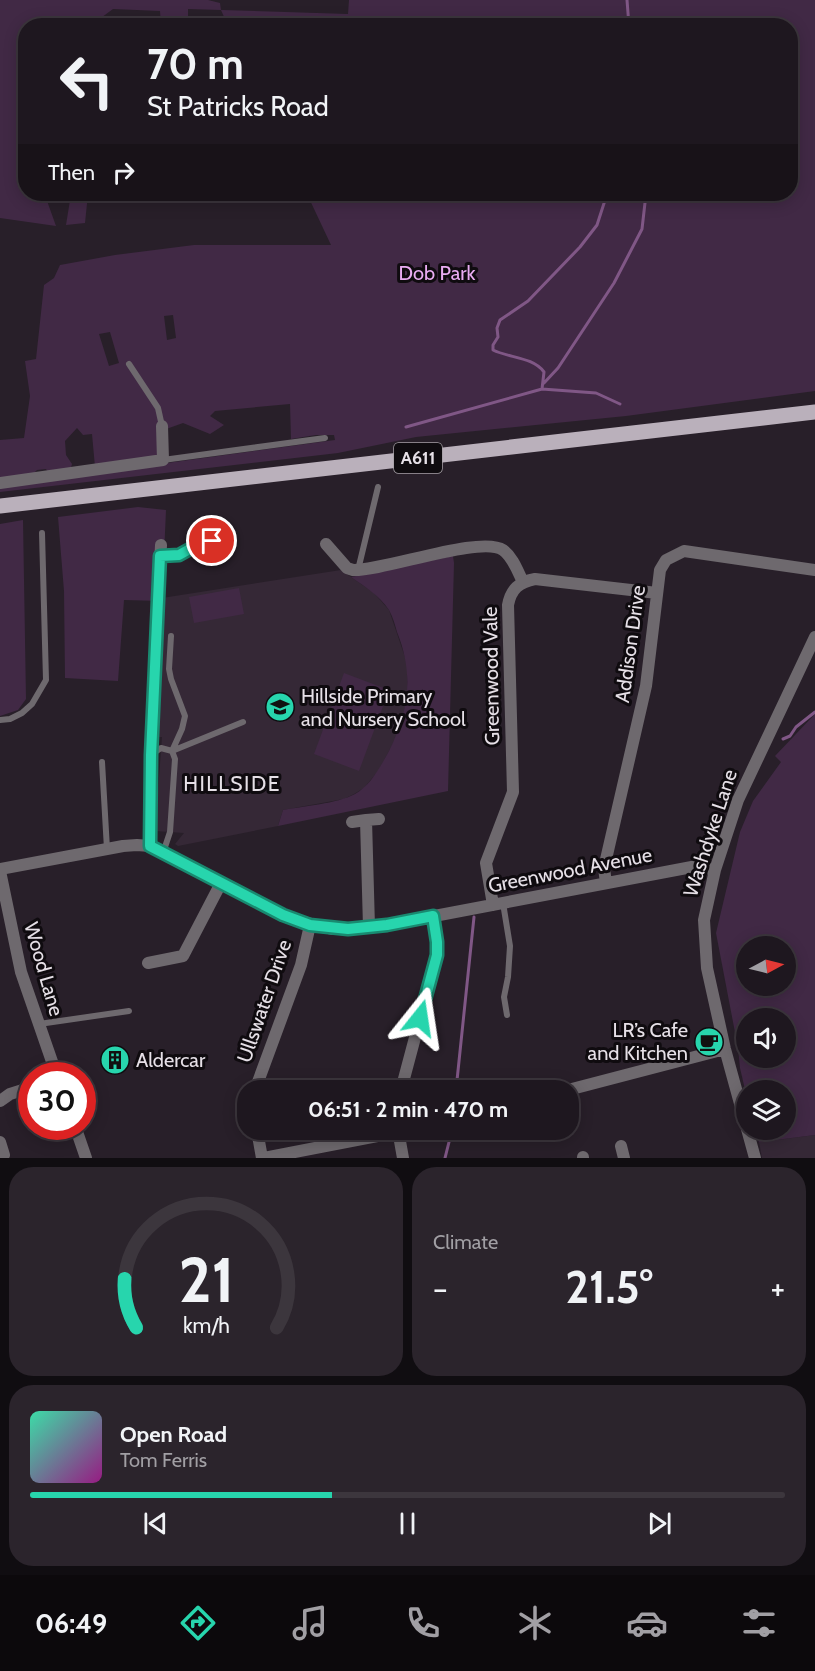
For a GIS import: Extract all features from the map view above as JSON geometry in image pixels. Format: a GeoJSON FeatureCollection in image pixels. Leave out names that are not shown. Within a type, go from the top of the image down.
{"type":"FeatureCollection","features":[{"type":"Feature","properties":{"kind":"main road","name":"A611"},"geometry":{"type":"LineString","coordinates":[[0,505],[815,412]]}},
{"type":"Feature","properties":{"kind":"street"},"geometry":{"type":"LineString","coordinates":[[0,483],[163,460],[162,426]]}},
{"type":"Feature","properties":{"kind":"street"},"geometry":{"type":"LineString","coordinates":[[0,870],[138,844],[150,846],[151,755],[160,550],[179,555],[197,545],[211,541]]}},
{"type":"Feature","properties":{"kind":"street"},"geometry":{"type":"LineString","coordinates":[[326,544],[353,569],[485,546],[495,547],[508,554],[520,576],[657,592]]}},
{"type":"Feature","properties":{"kind":"street","name":"Addison Drive"},"geometry":{"type":"LineString","coordinates":[[606,883],[604,868],[646,686],[660,570],[666,560],[684,551],[815,570]]}},
{"type":"Feature","properties":{"kind":"street","name":"Greenwood Vale"},"geometry":{"type":"LineString","coordinates":[[498,904],[486,863],[513,792],[508,604],[511,592],[520,576]]}},
{"type":"Feature","properties":{"kind":"street","name":"Washdyke Lane"},"geometry":{"type":"LineString","coordinates":[[753,1157],[707,968],[704,920],[715,870],[746,782],[815,637]]}},
{"type":"Feature","properties":{"kind":"street"},"geometry":{"type":"LineString","coordinates":[[352,822],[372,819],[369,927]]}},
{"type":"Feature","properties":{"kind":"street","name":"Greenwood Avenue"},"geometry":{"type":"LineString","coordinates":[[150,846],[283,915],[310,925],[332,929],[369,927],[433,916],[697,866],[715,870]]}},
{"type":"Feature","properties":{"kind":"street","name":"Wood Lane"},"geometry":{"type":"LineString","coordinates":[[0,870],[21,972],[52,1062]]}},
{"type":"Feature","properties":{"kind":"street"},"geometry":{"type":"LineString","coordinates":[[148,963],[183,956],[221,883]]}},
{"type":"Feature","properties":{"kind":"street"},"geometry":{"type":"LineString","coordinates":[[404,1080],[437,955],[433,916]]}},
{"type":"Feature","properties":{"kind":"street","name":"Ullswater Drive"},"geometry":{"type":"LineString","coordinates":[[259,1080],[301,965],[310,925]]}},
{"type":"Feature","properties":{"kind":"street"},"geometry":{"type":"LineString","coordinates":[[579,1087],[725,1049]]}},
{"type":"Feature","properties":{"kind":"street"},"geometry":{"type":"LineString","coordinates":[[0,1100],[18,1091]]}},
{"type":"Feature","properties":{"kind":"street"},"geometry":{"type":"LineString","coordinates":[[80,1140],[86,1158]]}},
{"type":"Feature","properties":{"kind":"street"},"geometry":{"type":"LineString","coordinates":[[259,1140],[263,1158],[353,1140]]}},
{"type":"Feature","properties":{"kind":"street"},"geometry":{"type":"LineString","coordinates":[[400,1140],[404,1158]]}},
{"type":"Feature","properties":{"kind":"street"},"geometry":{"type":"LineString","coordinates":[[0,1142],[4,1155]]}},
{"type":"Feature","properties":{"kind":"lane"},"geometry":{"type":"LineString","coordinates":[[129,364],[158,408],[162,426]]}},
{"type":"Feature","properties":{"kind":"lane"},"geometry":{"type":"LineString","coordinates":[[163,460],[325,438]]}},
{"type":"Feature","properties":{"kind":"lane"},"geometry":{"type":"LineString","coordinates":[[353,569],[378,487]]}},
{"type":"Feature","properties":{"kind":"lane"},"geometry":{"type":"LineString","coordinates":[[0,720],[10,719],[22,713],[32,704],[46,680],[42,533]]}},
{"type":"Feature","properties":{"kind":"lane"},"geometry":{"type":"LineString","coordinates":[[163,853],[170,832],[175,759],[172,751],[185,716],[169,669],[171,636]]}},
{"type":"Feature","properties":{"kind":"lane"},"geometry":{"type":"LineString","coordinates":[[151,755],[161,748],[172,751],[243,722]]}},
{"type":"Feature","properties":{"kind":"lane"},"geometry":{"type":"LineString","coordinates":[[102,762],[107,849]]}},
{"type":"Feature","properties":{"kind":"lane"},"geometry":{"type":"LineString","coordinates":[[498,904],[510,946],[504,997],[507,1016]]}},
{"type":"Feature","properties":{"kind":"lane"},"geometry":{"type":"LineString","coordinates":[[39,1024],[129,1011]]}},
{"type":"Feature","properties":{"kind":"shaded area","name":"Hillside Primary and Nursery School"},"geometry":{"type":"Polygon","coordinates":[[[341,570],[374,593],[389,610],[407,663],[407,695],[403,719],[397,736],[379,770],[364,788],[344,799],[283,810],[278,826],[178,846],[175,844],[184,833],[155,831],[162,737],[154,737],[162,598],[341,570]]]}},
{"type":"Feature","properties":{"kind":"shaded area"},"geometry":{"type":"Polygon","coordinates":[[[815,1135],[815,1158],[762,1158],[759,1142],[796,1140],[796,1137],[815,1135]]]}},
{"type":"Feature","properties":{"kind":"green space"},"geometry":{"type":"Polygon","coordinates":[[[0,0],[208,0],[220,3],[221,10],[188,9],[188,18],[160,18],[160,11],[113,9],[101,18],[18,18],[18,201],[47,201],[56,226],[0,218],[0,0]]]}},
{"type":"Feature","properties":{"kind":"green space","name":"Dob Park"},"geometry":{"type":"Polygon","coordinates":[[[349,0],[815,0],[815,391],[626,416],[416,437],[338,453],[0,492],[0,486],[335,440],[334,435],[291,439],[290,404],[215,411],[210,416],[224,425],[210,434],[183,423],[158,432],[158,456],[95,467],[92,434],[83,435],[77,428],[65,441],[66,455],[72,464],[70,471],[49,474],[46,469],[37,470],[33,474],[0,479],[0,440],[24,438],[30,396],[25,361],[36,359],[44,285],[54,278],[60,265],[194,245],[331,245],[310,201],[798,201],[798,18],[224,18],[221,10],[348,14],[349,0]],[[173,315],[164,316],[167,340],[176,338],[173,315]],[[110,332],[99,334],[109,366],[119,363],[110,332]]]}},
{"type":"Feature","properties":{"kind":"green space"},"geometry":{"type":"Polygon","coordinates":[[[70,201],[87,201],[85,223],[66,225],[70,201]]]}},
{"type":"Feature","properties":{"kind":"green space"},"geometry":{"type":"Polygon","coordinates":[[[138,507],[166,510],[162,601],[124,600],[118,681],[65,678],[64,591],[58,517],[138,507]]]}},
{"type":"Feature","properties":{"kind":"green space"},"geometry":{"type":"Polygon","coordinates":[[[23,520],[26,699],[18,710],[0,716],[0,524],[23,520]]]}},
{"type":"Feature","properties":{"kind":"green space"},"geometry":{"type":"Polygon","coordinates":[[[453,556],[448,791],[278,826],[283,810],[339,800],[361,790],[370,781],[389,751],[401,721],[407,692],[406,663],[394,621],[381,600],[351,577],[453,556]]]}},
{"type":"Feature","properties":{"kind":"green space"},"geometry":{"type":"Polygon","coordinates":[[[239,588],[244,614],[194,623],[189,597],[239,588]]]}},
{"type":"Feature","properties":{"kind":"green space"},"geometry":{"type":"Polygon","coordinates":[[[344,673],[389,690],[359,771],[314,754],[344,673]]]}},
{"type":"Feature","properties":{"kind":"green space"},"geometry":{"type":"Polygon","coordinates":[[[815,714],[815,1135],[796,1137],[796,1080],[743,1080],[740,1068],[796,1068],[796,1008],[736,1008],[736,1038],[716,933],[740,832],[753,801],[781,762],[775,756],[815,714]]]}},
{"type":"Feature","properties":{"kind":"waterway"},"geometry":{"type":"LineString","coordinates":[[627,0],[628,18]]}},
{"type":"Feature","properties":{"kind":"waterway"},"geometry":{"type":"LineString","coordinates":[[605,201],[597,225],[580,247],[528,301],[500,320],[497,328],[498,337],[493,350],[534,363],[544,372],[542,389],[596,393],[620,404]]}},
{"type":"Feature","properties":{"kind":"waterway"},"geometry":{"type":"LineString","coordinates":[[544,383],[558,368],[614,283],[642,229],[645,201]]}},
{"type":"Feature","properties":{"kind":"waterway"},"geometry":{"type":"LineString","coordinates":[[406,427],[542,389]]}},
{"type":"Feature","properties":{"kind":"waterway"},"geometry":{"type":"LineString","coordinates":[[783,739],[790,736],[796,727],[815,712]]}},
{"type":"Feature","properties":{"kind":"waterway"},"geometry":{"type":"LineString","coordinates":[[457,1080],[474,917]]}},
{"type":"Feature","properties":{"kind":"waterway"},"geometry":{"type":"LineString","coordinates":[[445,1158],[450,1140]]}},
{"type":"Feature","properties":{"kind":"place","name":"Hillside Primary and Nursery School"},"geometry":{"type":"Point","coordinates":[280,707]}},
{"type":"Feature","properties":{"kind":"place","name":"LR’s Cafe and Kitchen"},"geometry":{"type":"Point","coordinates":[709,1042]}},
{"type":"Feature","properties":{"kind":"place","name":"Aldercar"},"geometry":{"type":"Point","coordinates":[115,1060]}},
{"type":"Feature","properties":{"kind":"district","name":"HILLSIDE"},"geometry":{"type":"Point","coordinates":[232,784]}},
{"type":"Feature","properties":{"kind":"route"},"geometry":{"type":"LineString","coordinates":[[212,541],[197,545],[179,555],[160,556],[151,755],[150,846],[283,915],[310,925],[348,929],[387,925],[433,916],[437,955],[420,1018]]}}]}
